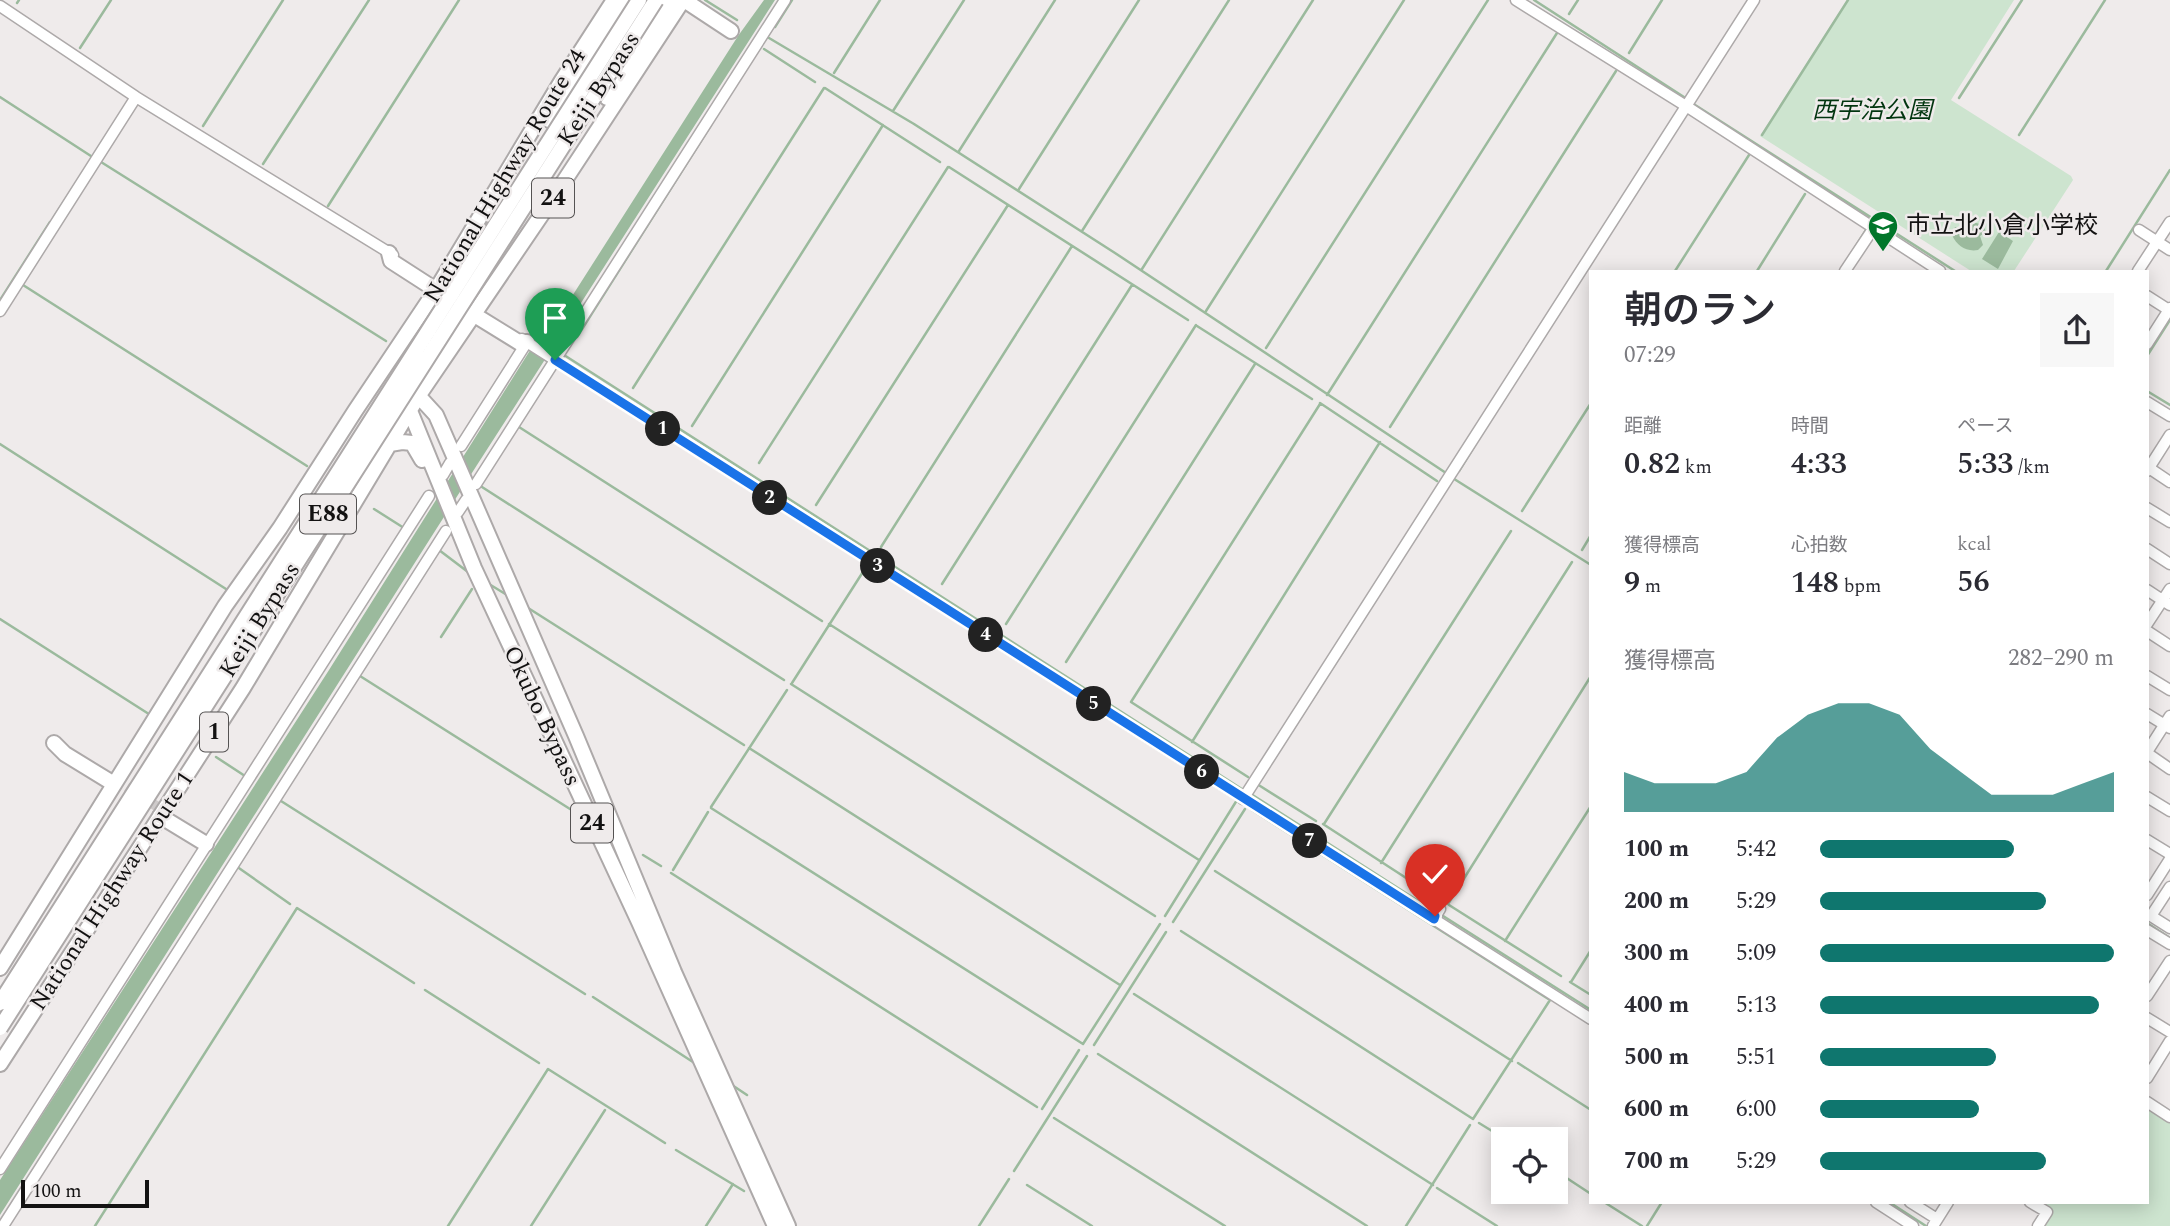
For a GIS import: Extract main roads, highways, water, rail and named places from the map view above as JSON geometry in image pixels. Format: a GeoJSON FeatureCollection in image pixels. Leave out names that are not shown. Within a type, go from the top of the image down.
{"type":"FeatureCollection","features":[{"type":"Feature","properties":{"kind":"highway","name":"National Highway Route 24"},"geometry":{"type":"LineString","coordinates":[[394,352],[433,284],[453,263],[561,82],[614,0]]}},
{"type":"Feature","properties":{"kind":"highway"},"geometry":{"type":"LineString","coordinates":[[453,263],[518,170],[625,0]]}},
{"type":"Feature","properties":{"kind":"highway","name":"Keiji Bypass"},"geometry":{"type":"LineString","coordinates":[[0,1003],[639,0]]}},
{"type":"Feature","properties":{"kind":"highway","name":"Keiji Bypass"},"geometry":{"type":"LineString","coordinates":[[0,1028],[656,0]]}},
{"type":"Feature","properties":{"kind":"highway"},"geometry":{"type":"LineString","coordinates":[[499,276],[548,188],[671,0]]}},
{"type":"Feature","properties":{"kind":"highway","name":"National Highway Route 24"},"geometry":{"type":"LineString","coordinates":[[419,395],[479,315],[499,276],[683,0]]}},
{"type":"Feature","properties":{"kind":"highway"},"geometry":{"type":"LineString","coordinates":[[683,0],[733,29]]}},
{"type":"Feature","properties":{"kind":"highway"},"geometry":{"type":"LineString","coordinates":[[436,415],[433,401],[438,378],[519,254],[532,229]]}},
{"type":"Feature","properties":{"kind":"highway"},"geometry":{"type":"LineString","coordinates":[[389,253],[391,261],[433,284]]}},
{"type":"Feature","properties":{"kind":"highway"},"geometry":{"type":"LineString","coordinates":[[479,315],[520,343],[529,343]]}},
{"type":"Feature","properties":{"kind":"highway","name":"Okubo Bypass"},"geometry":{"type":"LineString","coordinates":[[394,352],[400,382],[437,487],[704,1068],[769,1199],[788,1226]]}},
{"type":"Feature","properties":{"kind":"highway","name":"1"},"geometry":{"type":"LineString","coordinates":[[0,968],[111,779],[156,719],[225,606],[280,528],[394,352]]}},
{"type":"Feature","properties":{"kind":"highway"},"geometry":{"type":"LineString","coordinates":[[280,528],[307,496],[380,383],[389,378],[400,382]]}},
{"type":"Feature","properties":{"kind":"highway","name":"Okubo Bypass"},"geometry":{"type":"LineString","coordinates":[[400,382],[419,395],[436,415],[456,457],[576,736],[641,897],[722,1080],[769,1199],[775,1226]]}},
{"type":"Feature","properties":{"kind":"highway","name":"National Highway Route 1"},"geometry":{"type":"LineString","coordinates":[[0,1064],[167,817],[419,395]]}},
{"type":"Feature","properties":{"kind":"highway"},"geometry":{"type":"LineString","coordinates":[[390,444],[412,443],[437,487]]}},
{"type":"Feature","properties":{"kind":"highway"},"geometry":{"type":"LineString","coordinates":[[54,743],[65,754],[111,779]]}},
{"type":"Feature","properties":{"kind":"highway"},"geometry":{"type":"LineString","coordinates":[[167,817],[207,842]]}},
{"type":"Feature","properties":{"kind":"waterway"},"geometry":{"type":"LineString","coordinates":[[80,48],[111,0]]}},
{"type":"Feature","properties":{"kind":"waterway"},"geometry":{"type":"LineString","coordinates":[[203,126],[283,0]]}},
{"type":"Feature","properties":{"kind":"waterway"},"geometry":{"type":"LineString","coordinates":[[263,164],[369,0]]}},
{"type":"Feature","properties":{"kind":"waterway"},"geometry":{"type":"LineString","coordinates":[[328,206],[459,0]]}},
{"type":"Feature","properties":{"kind":"waterway"},"geometry":{"type":"LineString","coordinates":[[705,0],[737,20]]}},
{"type":"Feature","properties":{"kind":"waterway"},"geometry":{"type":"LineString","coordinates":[[775,27],[792,0]]}},
{"type":"Feature","properties":{"kind":"waterway"},"geometry":{"type":"LineString","coordinates":[[834,73],[880,0]]}},
{"type":"Feature","properties":{"kind":"waterway"},"geometry":{"type":"LineString","coordinates":[[893,111],[964,0]]}},
{"type":"Feature","properties":{"kind":"waterway"},"geometry":{"type":"LineString","coordinates":[[959,151],[1055,0]]}},
{"type":"Feature","properties":{"kind":"waterway"},"geometry":{"type":"LineString","coordinates":[[1019,189],[1139,0]]}},
{"type":"Feature","properties":{"kind":"waterway"},"geometry":{"type":"LineString","coordinates":[[1082,231],[1229,0]]}},
{"type":"Feature","properties":{"kind":"waterway"},"geometry":{"type":"LineString","coordinates":[[1142,269],[1313,0]]}},
{"type":"Feature","properties":{"kind":"waterway"},"geometry":{"type":"LineString","coordinates":[[1206,311],[1404,0]]}},
{"type":"Feature","properties":{"kind":"waterway"},"geometry":{"type":"LineString","coordinates":[[1266,348],[1488,0]]}},
{"type":"Feature","properties":{"kind":"waterway"},"geometry":{"type":"LineString","coordinates":[[1534,0],[1687,99]]}},
{"type":"Feature","properties":{"kind":"waterway"},"geometry":{"type":"LineString","coordinates":[[1569,14],[1578,0]]}},
{"type":"Feature","properties":{"kind":"waterway"},"geometry":{"type":"LineString","coordinates":[[1629,53],[1662,0]]}},
{"type":"Feature","properties":{"kind":"waterway"},"geometry":{"type":"LineString","coordinates":[[1762,135],[1848,0]]}},
{"type":"Feature","properties":{"kind":"waterway"},"geometry":{"type":"LineString","coordinates":[[1959,98],[2022,0]]}},
{"type":"Feature","properties":{"kind":"waterway"},"geometry":{"type":"LineString","coordinates":[[2019,135],[2105,0]]}},
{"type":"Feature","properties":{"kind":"waterway"},"geometry":{"type":"LineString","coordinates":[[1327,395],[1557,33]]}},
{"type":"Feature","properties":{"kind":"waterway"},"geometry":{"type":"LineString","coordinates":[[769,38],[914,124],[1115,253],[1446,473]]}},
{"type":"Feature","properties":{"kind":"waterway"},"geometry":{"type":"LineString","coordinates":[[764,49],[815,82]]}},
{"type":"Feature","properties":{"kind":"waterway"},"geometry":{"type":"LineString","coordinates":[[1390,427],[1616,71]]}},
{"type":"Feature","properties":{"kind":"waterway"},"geometry":{"type":"LineString","coordinates":[[633,388],[824,88]]}},
{"type":"Feature","properties":{"kind":"waterway"},"geometry":{"type":"LineString","coordinates":[[825,88],[940,162]]}},
{"type":"Feature","properties":{"kind":"waterway"},"geometry":{"type":"LineString","coordinates":[[0,97],[94,158]]}},
{"type":"Feature","properties":{"kind":"waterway"},"geometry":{"type":"LineString","coordinates":[[1692,103],[1953,270]]}},
{"type":"Feature","properties":{"kind":"waterway"},"geometry":{"type":"LineString","coordinates":[[577,337],[711,125]]}},
{"type":"Feature","properties":{"kind":"waterway"},"geometry":{"type":"LineString","coordinates":[[692,426],[883,125]]}},
{"type":"Feature","properties":{"kind":"waterway"},"geometry":{"type":"LineString","coordinates":[[1676,270],[1749,155]]}},
{"type":"Feature","properties":{"kind":"waterway"},"geometry":{"type":"LineString","coordinates":[[101,162],[386,341]]}},
{"type":"Feature","properties":{"kind":"waterway"},"geometry":{"type":"LineString","coordinates":[[759,463],[948,167]]}},
{"type":"Feature","properties":{"kind":"waterway"},"geometry":{"type":"LineString","coordinates":[[949,167],[1188,320]]}},
{"type":"Feature","properties":{"kind":"waterway"},"geometry":{"type":"LineString","coordinates":[[2107,270],[2170,170]]}},
{"type":"Feature","properties":{"kind":"waterway"},"geometry":{"type":"LineString","coordinates":[[54,217],[78,180]]}},
{"type":"Feature","properties":{"kind":"waterway"},"geometry":{"type":"LineString","coordinates":[[1758,270],[1805,194]]}},
{"type":"Feature","properties":{"kind":"waterway"},"geometry":{"type":"LineString","coordinates":[[816,505],[1008,205]]}},
{"type":"Feature","properties":{"kind":"waterway"},"geometry":{"type":"LineString","coordinates":[[0,300],[50,222]]}},
{"type":"Feature","properties":{"kind":"waterway"},"geometry":{"type":"LineString","coordinates":[[1847,260],[1866,230]]}},
{"type":"Feature","properties":{"kind":"waterway"},"geometry":{"type":"LineString","coordinates":[[881,547],[1072,246]]}},
{"type":"Feature","properties":{"kind":"waterway"},"geometry":{"type":"LineString","coordinates":[[23,285],[307,466]]}},
{"type":"Feature","properties":{"kind":"waterway"},"geometry":{"type":"LineString","coordinates":[[942,584],[1132,285]]}},
{"type":"Feature","properties":{"kind":"waterway"},"geometry":{"type":"LineString","coordinates":[[2149,353],[2170,320]]}},
{"type":"Feature","properties":{"kind":"waterway"},"geometry":{"type":"LineString","coordinates":[[1006,624],[1196,325]]}},
{"type":"Feature","properties":{"kind":"waterway"},"geometry":{"type":"LineString","coordinates":[[1197,326],[1312,399]]}},
{"type":"Feature","properties":{"kind":"waterway"},"geometry":{"type":"LineString","coordinates":[[564,355],[1245,791]]}},
{"type":"Feature","properties":{"kind":"waterway"},"geometry":{"type":"LineString","coordinates":[[1066,662],[1255,364]]}},
{"type":"Feature","properties":{"kind":"waterway"},"geometry":{"type":"LineString","coordinates":[[2149,392],[2170,405]]}},
{"type":"Feature","properties":{"kind":"waterway"},"geometry":{"type":"LineString","coordinates":[[1320,403],[1437,481]]}},
{"type":"Feature","properties":{"kind":"waterway"},"geometry":{"type":"LineString","coordinates":[[1248,777],[1131,702],[1320,404]]}},
{"type":"Feature","properties":{"kind":"waterway"},"geometry":{"type":"LineString","coordinates":[[1522,511],[1589,406]]}},
{"type":"Feature","properties":{"kind":"waterway"},"geometry":{"type":"LineString","coordinates":[[519,427],[822,621]]}},
{"type":"Feature","properties":{"kind":"waterway"},"geometry":{"type":"LineString","coordinates":[[1192,742],[1380,442]]}},
{"type":"Feature","properties":{"kind":"waterway"},"geometry":{"type":"LineString","coordinates":[[0,444],[226,589]]}},
{"type":"Feature","properties":{"kind":"waterway"},"geometry":{"type":"LineString","coordinates":[[1459,471],[1475,445]]}},
{"type":"Feature","properties":{"kind":"waterway"},"geometry":{"type":"LineString","coordinates":[[1451,477],[1589,564]]}},
{"type":"Feature","properties":{"kind":"waterway"},"geometry":{"type":"LineString","coordinates":[[482,487],[784,680]]}},
{"type":"Feature","properties":{"kind":"waterway"},"geometry":{"type":"LineString","coordinates":[[374,509],[404,528]]}},
{"type":"Feature","properties":{"kind":"waterway"},"geometry":{"type":"LineString","coordinates":[[1324,824],[1511,531]]}},
{"type":"Feature","properties":{"kind":"waterway"},"geometry":{"type":"LineString","coordinates":[[1582,550],[1589,538]]}},
{"type":"Feature","properties":{"kind":"waterway"},"geometry":{"type":"LineString","coordinates":[[439,550],[468,572]]}},
{"type":"Feature","properties":{"kind":"waterway"},"geometry":{"type":"LineString","coordinates":[[1381,863],[1572,562]]}},
{"type":"Feature","properties":{"kind":"waterway"},"geometry":{"type":"LineString","coordinates":[[792,683],[868,564],[870,565]]}},
{"type":"Feature","properties":{"kind":"waterway"},"geometry":{"type":"LineString","coordinates":[[489,584],[507,595]]}},
{"type":"Feature","properties":{"kind":"waterway"},"geometry":{"type":"LineString","coordinates":[[441,637],[472,589]]}},
{"type":"Feature","properties":{"kind":"waterway"},"geometry":{"type":"LineString","coordinates":[[525,606],[744,745]]}},
{"type":"Feature","properties":{"kind":"waterway"},"geometry":{"type":"LineString","coordinates":[[0,619],[152,716]]}},
{"type":"Feature","properties":{"kind":"waterway"},"geometry":{"type":"LineString","coordinates":[[829,624],[1199,860]]}},
{"type":"Feature","properties":{"kind":"waterway"},"geometry":{"type":"LineString","coordinates":[[961,624],[1031,669]]}},
{"type":"Feature","properties":{"kind":"waterway"},"geometry":{"type":"LineString","coordinates":[[1258,784],[1358,628]]}},
{"type":"Feature","properties":{"kind":"waterway"},"geometry":{"type":"LineString","coordinates":[[360,676],[570,809]]}},
{"type":"Feature","properties":{"kind":"waterway"},"geometry":{"type":"LineString","coordinates":[[1448,904],[1589,679]]}},
{"type":"Feature","properties":{"kind":"waterway"},"geometry":{"type":"LineString","coordinates":[[791,684],[1155,916]]}},
{"type":"Feature","properties":{"kind":"waterway"},"geometry":{"type":"LineString","coordinates":[[711,807],[787,690]]}},
{"type":"Feature","properties":{"kind":"waterway"},"geometry":{"type":"LineString","coordinates":[[1083,702],[1237,800],[1165,916]]}},
{"type":"Feature","properties":{"kind":"waterway"},"geometry":{"type":"LineString","coordinates":[[749,748],[1120,985]]}},
{"type":"Feature","properties":{"kind":"waterway"},"geometry":{"type":"LineString","coordinates":[[216,757],[245,776]]}},
{"type":"Feature","properties":{"kind":"waterway"},"geometry":{"type":"LineString","coordinates":[[1257,784],[1316,821]]}},
{"type":"Feature","properties":{"kind":"waterway"},"geometry":{"type":"LineString","coordinates":[[1251,794],[1434,911]]}},
{"type":"Feature","properties":{"kind":"waterway"},"geometry":{"type":"LineString","coordinates":[[281,801],[585,994]]}},
{"type":"Feature","properties":{"kind":"waterway"},"geometry":{"type":"LineString","coordinates":[[711,808],[1083,1044],[1160,924]]}},
{"type":"Feature","properties":{"kind":"waterway"},"geometry":{"type":"LineString","coordinates":[[1173,922],[1245,809]]}},
{"type":"Feature","properties":{"kind":"waterway"},"geometry":{"type":"LineString","coordinates":[[1505,941],[1589,809]]}},
{"type":"Feature","properties":{"kind":"waterway"},"geometry":{"type":"LineString","coordinates":[[1252,810],[1550,1000],[1473,1119]]}},
{"type":"Feature","properties":{"kind":"waterway"},"geometry":{"type":"LineString","coordinates":[[673,870],[708,812]]}},
{"type":"Feature","properties":{"kind":"waterway"},"geometry":{"type":"LineString","coordinates":[[1323,824],[1440,900]]}},
{"type":"Feature","properties":{"kind":"waterway"},"geometry":{"type":"LineString","coordinates":[[643,855],[661,866]]}},
{"type":"Feature","properties":{"kind":"waterway"},"geometry":{"type":"LineString","coordinates":[[236,866],[290,904]]}},
{"type":"Feature","properties":{"kind":"waterway"},"geometry":{"type":"LineString","coordinates":[[1215,871],[1512,1061]]}},
{"type":"Feature","properties":{"kind":"waterway"},"geometry":{"type":"LineString","coordinates":[[671,873],[1037,1107]]}},
{"type":"Feature","properties":{"kind":"waterway"},"geometry":{"type":"LineString","coordinates":[[1449,905],[1561,976]]}},
{"type":"Feature","properties":{"kind":"waterway"},"geometry":{"type":"LineString","coordinates":[[95,1226],[297,908],[414,983]]}},
{"type":"Feature","properties":{"kind":"waterway"},"geometry":{"type":"LineString","coordinates":[[1440,914],[1589,1009]]}},
{"type":"Feature","properties":{"kind":"waterway"},"geometry":{"type":"LineString","coordinates":[[2149,924],[2170,938]]}},
{"type":"Feature","properties":{"kind":"waterway"},"geometry":{"type":"LineString","coordinates":[[1181,931],[1473,1119]]}},
{"type":"Feature","properties":{"kind":"waterway"},"geometry":{"type":"LineString","coordinates":[[1094,1045],[1166,932]]}},
{"type":"Feature","properties":{"kind":"waterway"},"geometry":{"type":"LineString","coordinates":[[1571,982],[1589,953]]}},
{"type":"Feature","properties":{"kind":"waterway"},"geometry":{"type":"LineString","coordinates":[[1570,982],[1589,994]]}},
{"type":"Feature","properties":{"kind":"waterway"},"geometry":{"type":"LineString","coordinates":[[425,990],[539,1063]]}},
{"type":"Feature","properties":{"kind":"waterway"},"geometry":{"type":"LineString","coordinates":[[1134,994],[1433,1185]]}},
{"type":"Feature","properties":{"kind":"waterway"},"geometry":{"type":"LineString","coordinates":[[593,997],[696,1064]]}},
{"type":"Feature","properties":{"kind":"waterway"},"geometry":{"type":"LineString","coordinates":[[1042,1109],[1079,1050]]}},
{"type":"Feature","properties":{"kind":"waterway"},"geometry":{"type":"LineString","coordinates":[[1098,1054],[1367,1226]]}},
{"type":"Feature","properties":{"kind":"waterway"},"geometry":{"type":"LineString","coordinates":[[1014,1171],[1087,1056]]}},
{"type":"Feature","properties":{"kind":"waterway"},"geometry":{"type":"LineString","coordinates":[[1518,1063],[1589,1109]]}},
{"type":"Feature","properties":{"kind":"waterway"},"geometry":{"type":"LineString","coordinates":[[448,1226],[548,1069],[665,1143]]}},
{"type":"Feature","properties":{"kind":"waterway"},"geometry":{"type":"LineString","coordinates":[[732,1085],[747,1095]]}},
{"type":"Feature","properties":{"kind":"waterway"},"geometry":{"type":"LineString","coordinates":[[531,1226],[605,1110]]}},
{"type":"Feature","properties":{"kind":"waterway"},"geometry":{"type":"LineString","coordinates":[[1054,1118],[1225,1226]]}},
{"type":"Feature","properties":{"kind":"waterway"},"geometry":{"type":"LineString","coordinates":[[1479,1123],[1491,1130]]}},
{"type":"Feature","properties":{"kind":"waterway"},"geometry":{"type":"LineString","coordinates":[[1406,1226],[1470,1125]]}},
{"type":"Feature","properties":{"kind":"waterway"},"geometry":{"type":"LineString","coordinates":[[676,1150],[744,1191]]}},
{"type":"Feature","properties":{"kind":"waterway"},"geometry":{"type":"LineString","coordinates":[[979,1226],[1009,1179]]}},
{"type":"Feature","properties":{"kind":"waterway"},"geometry":{"type":"LineString","coordinates":[[1568,1179],[1589,1193]]}},
{"type":"Feature","properties":{"kind":"waterway"},"geometry":{"type":"LineString","coordinates":[[706,1226],[733,1184]]}},
{"type":"Feature","properties":{"kind":"waterway"},"geometry":{"type":"LineString","coordinates":[[1027,1185],[1092,1226]]}},
{"type":"Feature","properties":{"kind":"waterway"},"geometry":{"type":"LineString","coordinates":[[1437,1188],[1497,1226]]}},
{"type":"Feature","properties":{"kind":"waterway"},"geometry":{"type":"LineString","coordinates":[[1607,1204],[1642,1226]]}},
{"type":"Feature","properties":{"kind":"waterway"},"geometry":{"type":"LineString","coordinates":[[1647,1226],[1661,1204]]}},
{"type":"Feature","properties":{"kind":"waterway"},"geometry":{"type":"LineString","coordinates":[[1892,1204],[1926,1226]]}},
{"type":"Feature","properties":{"kind":"tunnel"},"geometry":{"type":"LineString","coordinates":[[114,779],[169,814]]}},
{"type":"Feature","properties":{"kind":"place","name":"市立北小倉小学校"},"geometry":{"type":"Point","coordinates":[1883,253]}},
{"type":"Feature","properties":{"kind":"park label","name":"西宇治公園"},"geometry":{"type":"Point","coordinates":[1872,111]}}]}
